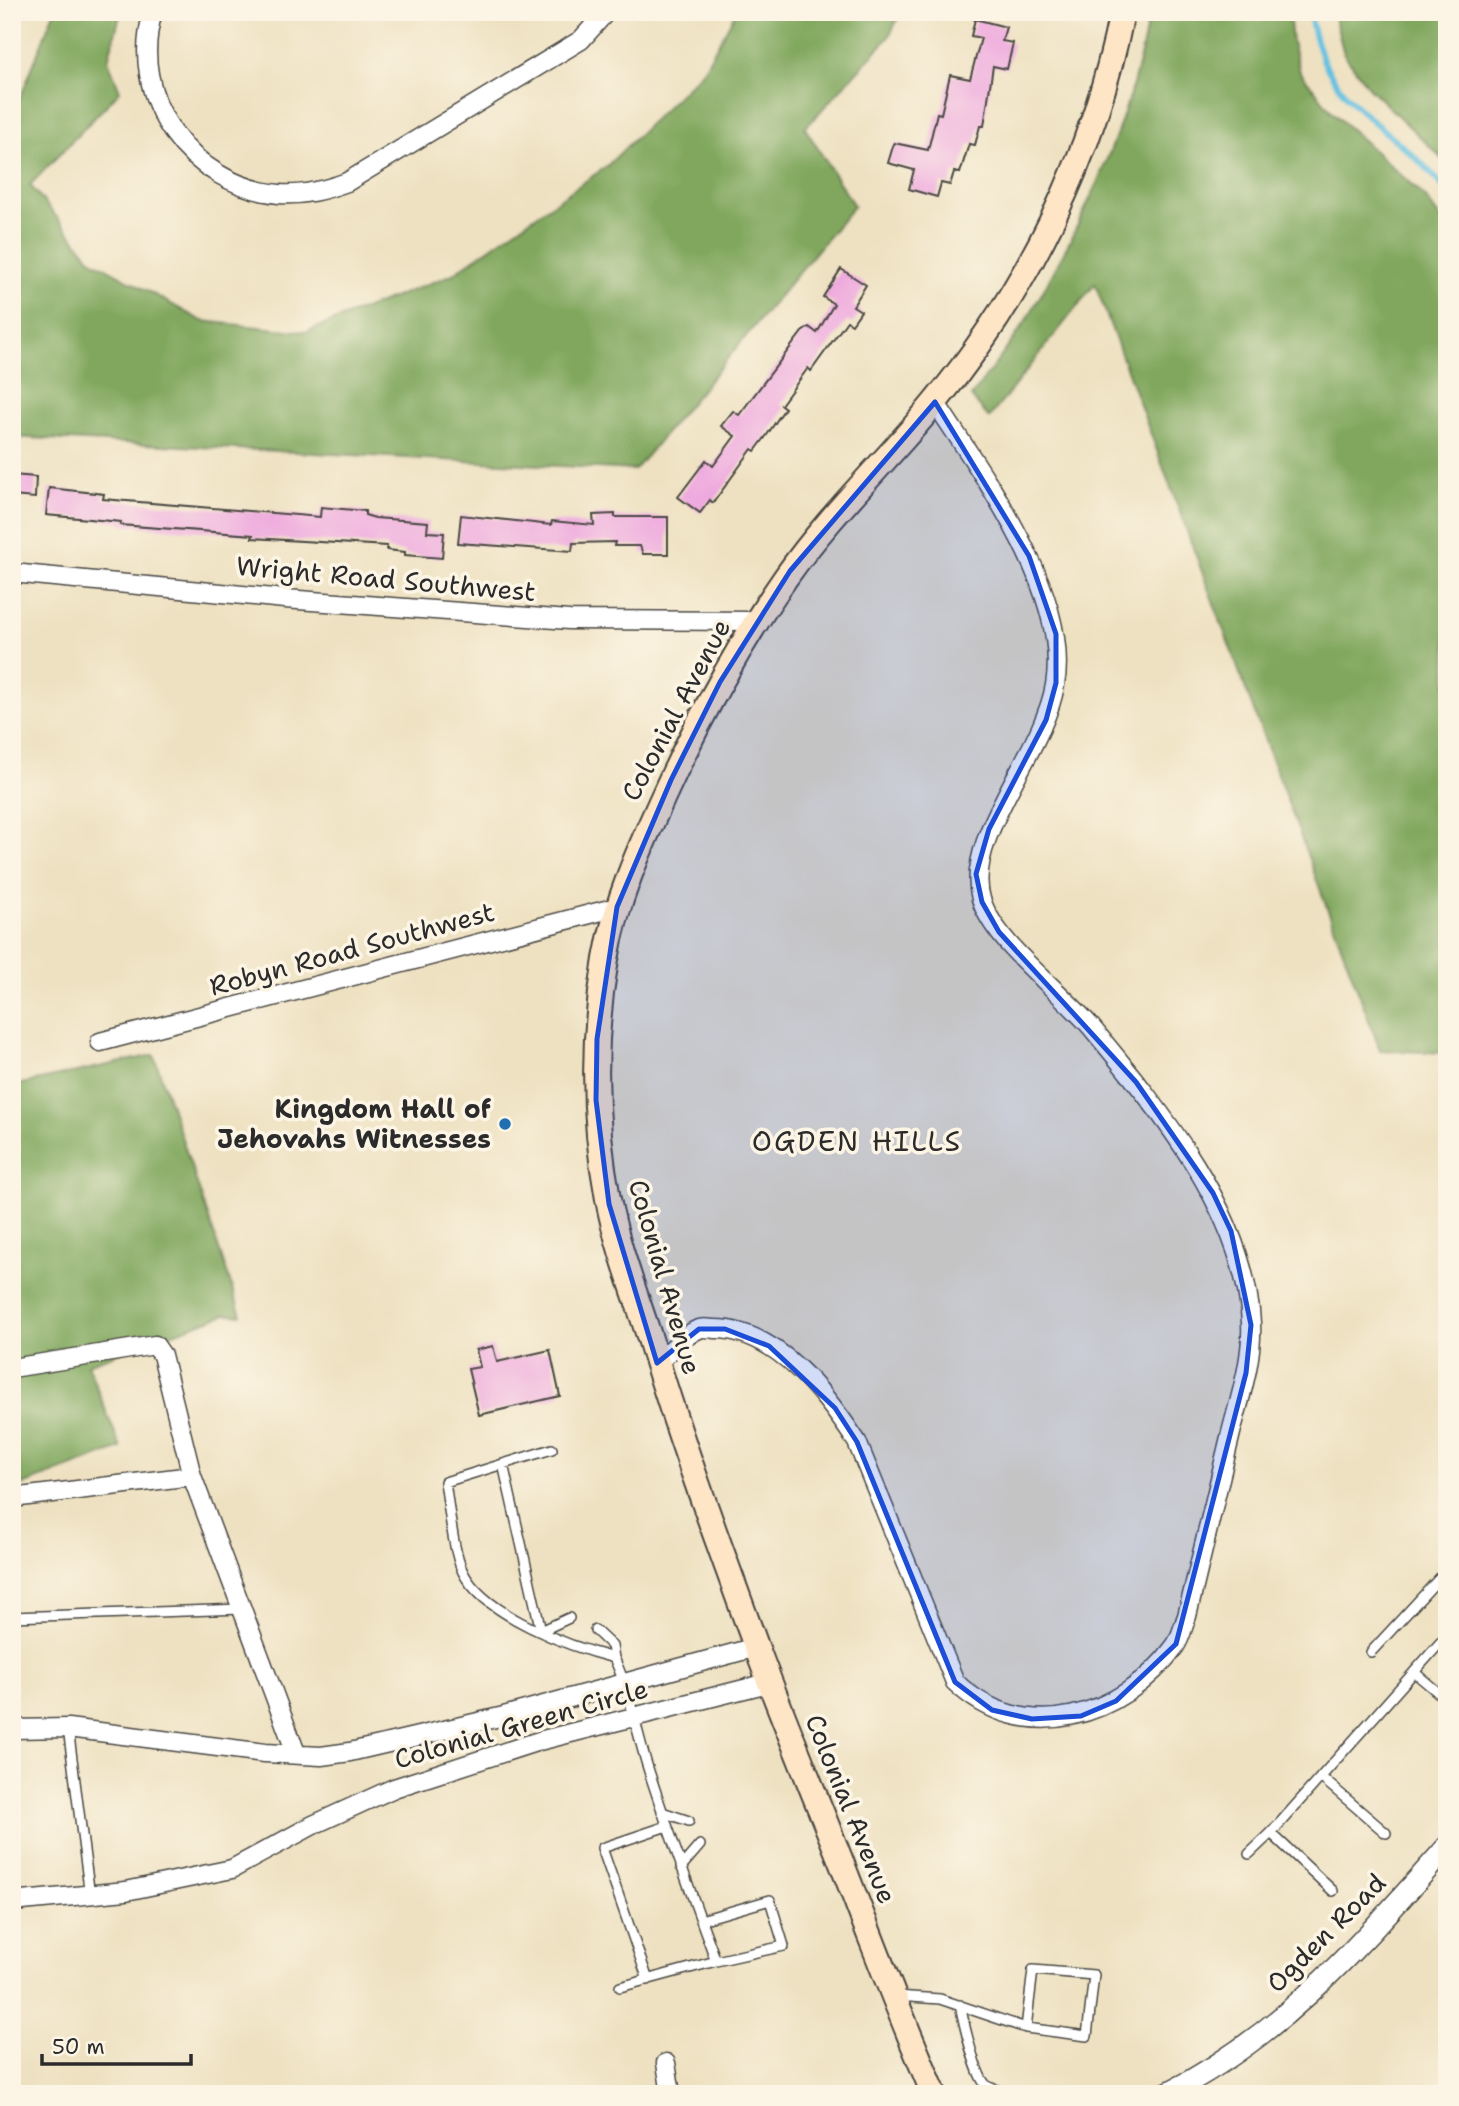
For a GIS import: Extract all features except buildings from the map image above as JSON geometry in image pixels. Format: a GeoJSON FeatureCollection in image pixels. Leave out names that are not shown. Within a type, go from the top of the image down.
{"type":"FeatureCollection","features":[{"type":"Feature","properties":{"kind":"main road","name":"Colonial Avenue"},"geometry":{"type":"LineString","coordinates":[[934,2094],[891,1996],[719,1554],[657,1363],[609,1204],[596,1100],[598,1026],[606,961],[617,907],[671,780],[720,682],[757,621],[824,528],[935,402],[1008,302],[1050,225],[1077,164],[1100,96],[1122,12]]}},
{"type":"Feature","properties":{"kind":"street"},"geometry":{"type":"LineString","coordinates":[[152,12],[146,36],[145,58],[150,88],[171,131],[188,151],[227,179],[250,188],[279,194],[304,194],[347,182],[580,40],[606,12]]}},
{"type":"Feature","properties":{"kind":"street"},"geometry":{"type":"LineString","coordinates":[[657,1363],[699,1329],[725,1329],[769,1346],[809,1381],[835,1408],[857,1443],[911,1567],[955,1682],[971,1698],[992,1710],[1032,1719],[1081,1716],[1116,1701],[1148,1676],[1176,1644],[1187,1616],[1246,1373],[1251,1325],[1246,1288],[1231,1231],[1213,1193],[1136,1082],[1088,1024],[999,932],[982,902],[976,874],[989,829],[1046,720],[1056,682],[1056,634],[1050,603],[1029,556],[935,402]]}},
{"type":"Feature","properties":{"kind":"street","name":"Wright Road Southwest"},"geometry":{"type":"LineString","coordinates":[[12,573],[285,599],[569,620],[757,621]]}},
{"type":"Feature","properties":{"kind":"street","name":"Robyn Road Southwest"},"geometry":{"type":"LineString","coordinates":[[100,1042],[617,907]]}},
{"type":"Feature","properties":{"kind":"street"},"geometry":{"type":"LineString","coordinates":[[12,1368],[155,1345],[162,1355],[192,1476],[244,1608],[296,1753]]}},
{"type":"Feature","properties":{"kind":"street"},"geometry":{"type":"LineString","coordinates":[[12,1498],[192,1476]]}},
{"type":"Feature","properties":{"kind":"street","name":"Colonial Green Circle"},"geometry":{"type":"LineString","coordinates":[[12,1729],[68,1728],[265,1753],[321,1756],[350,1752],[504,1716],[756,1647]]}},
{"type":"Feature","properties":{"kind":"street","name":"Colonial Green Circle"},"geometry":{"type":"LineString","coordinates":[[12,1902],[90,1896],[232,1869],[313,1825],[394,1788],[539,1741],[768,1683]]}},
{"type":"Feature","properties":{"kind":"street","name":"Ogden Road"},"geometry":{"type":"LineString","coordinates":[[1166,2094],[1207,2073],[1258,2037],[1333,1973],[1447,1847]]}},
{"type":"Feature","properties":{"kind":"street"},"geometry":{"type":"LineString","coordinates":[[666,2063],[671,2094]]}},
{"type":"Feature","properties":{"kind":"lane"},"geometry":{"type":"LineString","coordinates":[[552,1449],[445,1482],[462,1571],[475,1590],[494,1606],[581,1650],[614,1658]]}},
{"type":"Feature","properties":{"kind":"lane"},"geometry":{"type":"LineString","coordinates":[[503,1464],[541,1631]]}},
{"type":"Feature","properties":{"kind":"lane"},"geometry":{"type":"LineString","coordinates":[[1371,1652],[1447,1570]]}},
{"type":"Feature","properties":{"kind":"lane"},"geometry":{"type":"LineString","coordinates":[[12,1617],[244,1608]]}},
{"type":"Feature","properties":{"kind":"lane"},"geometry":{"type":"LineString","coordinates":[[541,1631],[569,1618]]}},
{"type":"Feature","properties":{"kind":"lane"},"geometry":{"type":"LineString","coordinates":[[595,1630],[612,1646],[614,1658],[625,1681],[632,1718],[662,1812],[716,1961]]}},
{"type":"Feature","properties":{"kind":"lane"},"geometry":{"type":"LineString","coordinates":[[1249,1854],[1322,1778],[1447,1635]]}},
{"type":"Feature","properties":{"kind":"lane"},"geometry":{"type":"LineString","coordinates":[[1414,1672],[1447,1700]]}},
{"type":"Feature","properties":{"kind":"lane"},"geometry":{"type":"LineString","coordinates":[[68,1728],[90,1896]]}},
{"type":"Feature","properties":{"kind":"lane"},"geometry":{"type":"LineString","coordinates":[[1322,1778],[1385,1833]]}},
{"type":"Feature","properties":{"kind":"lane"},"geometry":{"type":"LineString","coordinates":[[662,1812],[689,1821]]}},
{"type":"Feature","properties":{"kind":"lane"},"geometry":{"type":"LineString","coordinates":[[648,1980],[602,1848],[667,1826]]}},
{"type":"Feature","properties":{"kind":"lane"},"geometry":{"type":"LineString","coordinates":[[1271,1833],[1333,1891]]}},
{"type":"Feature","properties":{"kind":"lane"},"geometry":{"type":"LineString","coordinates":[[681,1867],[700,1845]]}},
{"type":"Feature","properties":{"kind":"lane"},"geometry":{"type":"LineString","coordinates":[[620,1987],[785,1946],[770,1900],[701,1920]]}},
{"type":"Feature","properties":{"kind":"lane"},"geometry":{"type":"LineString","coordinates":[[891,1996],[940,1998],[1026,2028],[1087,2036],[1094,1975],[1032,1970],[1026,2028]]}},
{"type":"Feature","properties":{"kind":"lane"},"geometry":{"type":"LineString","coordinates":[[960,2005],[969,2042],[985,2083],[993,2089],[1027,2094]]}},
{"type":"Feature","properties":{"kind":"highlighted area"},"geometry":{"type":"Polygon","coordinates":[[[935,402],[1029,556],[1056,634],[1056,683],[1046,720],[989,829],[976,874],[982,902],[999,932],[1136,1082],[1213,1193],[1231,1231],[1251,1325],[1246,1373],[1176,1644],[1116,1701],[1081,1716],[1032,1719],[992,1710],[955,1682],[857,1442],[835,1408],[769,1346],[725,1329],[699,1329],[657,1363],[609,1204],[596,1100],[597,1039],[617,907],[671,780],[720,682],[790,571],[935,402]]]}},
{"type":"Feature","properties":{"kind":"green space"},"geometry":{"type":"Polygon","coordinates":[[[54,12],[121,12],[108,60],[120,91],[30,185],[92,260],[202,321],[306,332],[451,275],[607,166],[703,71],[736,12],[901,12],[889,37],[805,128],[854,206],[635,470],[12,437],[12,119],[54,12]]]}},
{"type":"Feature","properties":{"kind":"green space"},"geometry":{"type":"Polygon","coordinates":[[[1149,12],[1289,12],[1292,42],[1300,72],[1333,113],[1425,197],[1447,228],[1446,1053],[1380,1050],[1095,284],[989,418],[971,397],[1030,314],[1087,206],[1131,91],[1149,12]]]}},
{"type":"Feature","properties":{"kind":"green space"},"geometry":{"type":"Polygon","coordinates":[[[1333,12],[1447,12],[1447,163],[1369,88],[1344,54],[1333,12]]]}},
{"type":"Feature","properties":{"kind":"green space"},"geometry":{"type":"Polygon","coordinates":[[[154,1055],[241,1315],[226,1314],[87,1364],[121,1448],[12,1489],[12,1086],[154,1055]]]}},
{"type":"Feature","properties":{"kind":"waterway"},"geometry":{"type":"LineString","coordinates":[[1310,12],[1317,45],[1329,72],[1345,94],[1427,169],[1447,192]]}},
{"type":"Feature","properties":{"kind":"place","name":"Kingdom Hall of Jehovahs Witnesses"},"geometry":{"type":"Point","coordinates":[505,1124]}},
{"type":"Feature","properties":{"kind":"district","name":"OGDEN HILLS"},"geometry":{"type":"Point","coordinates":[857,1141]}}]}
